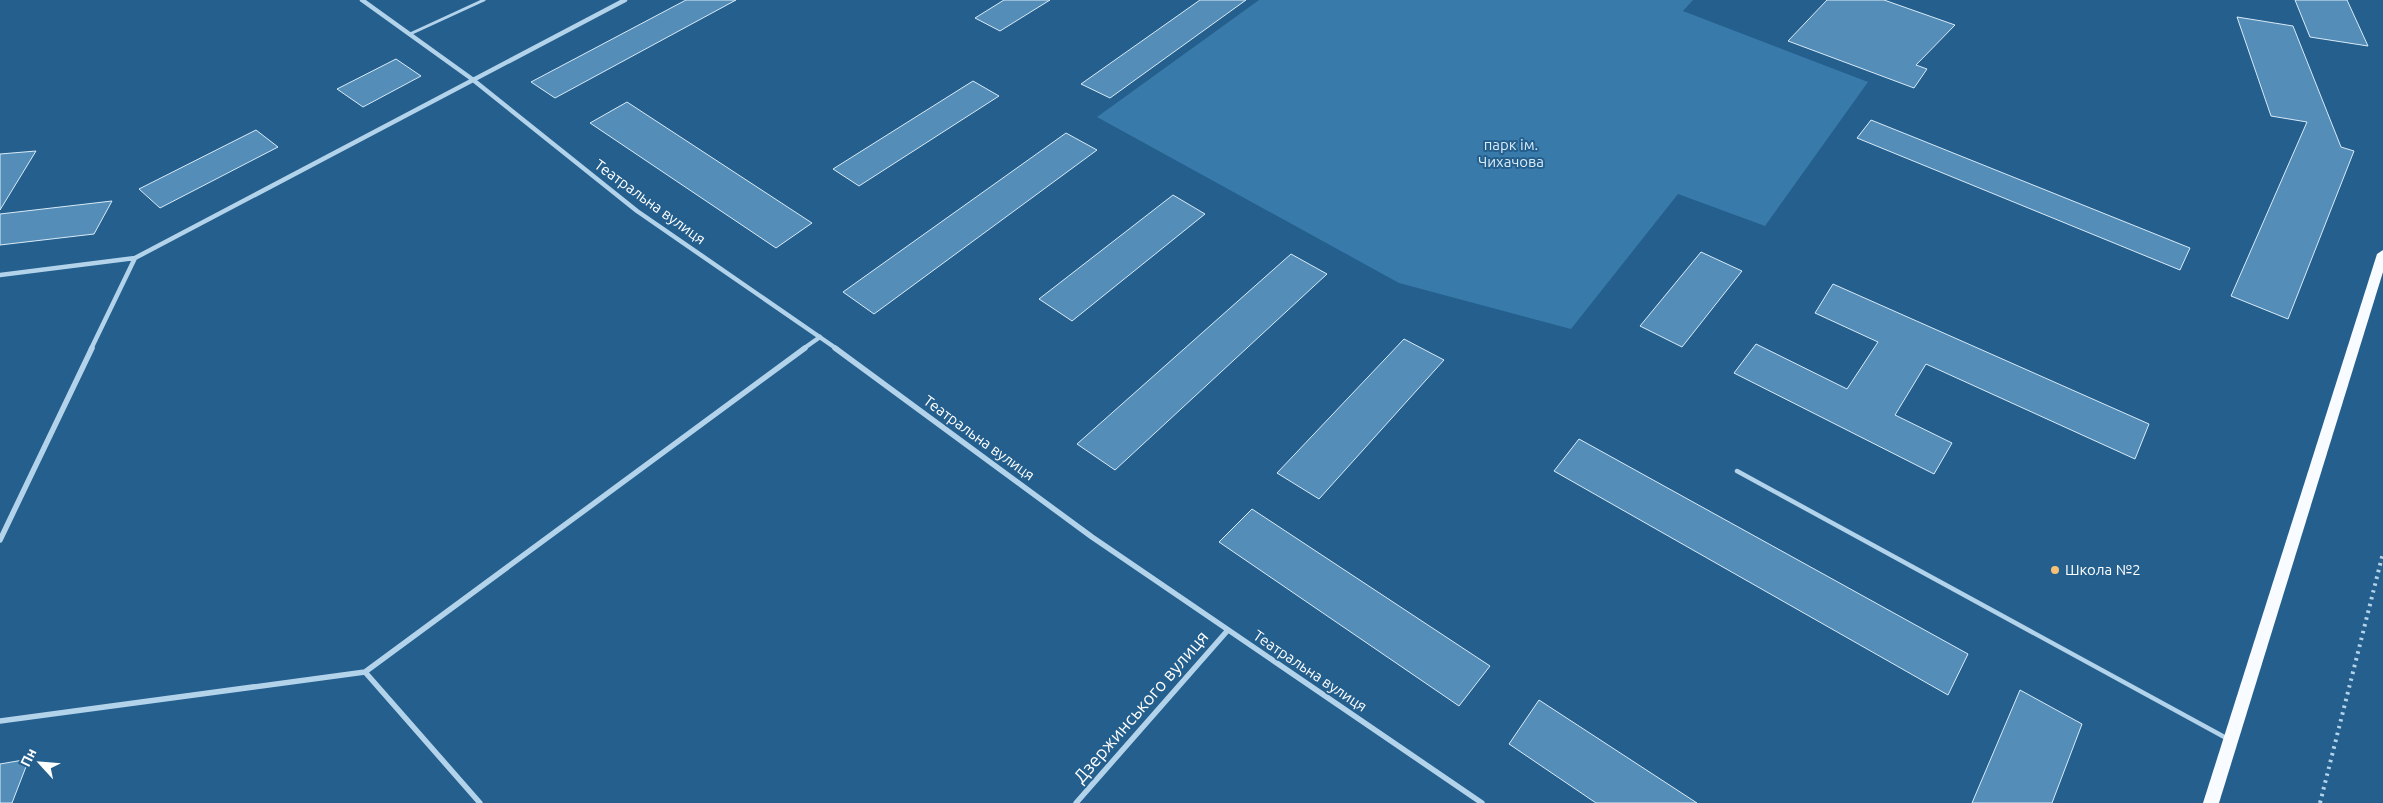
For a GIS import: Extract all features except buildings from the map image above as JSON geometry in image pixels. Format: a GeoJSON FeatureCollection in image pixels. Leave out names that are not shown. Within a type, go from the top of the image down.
{"type":"FeatureCollection","features":[{"type":"Feature","properties":{"kind":"main road"},"geometry":{"type":"LineString","coordinates":[[2211,803],[2383,254]]}},
{"type":"Feature","properties":{"kind":"street","name":"Театральна вулиця"},"geometry":{"type":"LineString","coordinates":[[362,0],[472,79],[637,211],[820,336],[1092,537],[1482,803]]}},
{"type":"Feature","properties":{"kind":"street"},"geometry":{"type":"LineString","coordinates":[[0,275],[135,258],[625,0]]}},
{"type":"Feature","properties":{"kind":"street"},"geometry":{"type":"LineString","coordinates":[[0,540],[135,258]]}},
{"type":"Feature","properties":{"kind":"street"},"geometry":{"type":"LineString","coordinates":[[0,721],[364,672],[820,336]]}},
{"type":"Feature","properties":{"kind":"street","name":"Дзержинського вулиця"},"geometry":{"type":"LineString","coordinates":[[1076,803],[1228,630]]}},
{"type":"Feature","properties":{"kind":"street"},"geometry":{"type":"LineString","coordinates":[[364,672],[480,803]]}},
{"type":"Feature","properties":{"kind":"lane"},"geometry":{"type":"LineString","coordinates":[[410,34],[484,0]]}},
{"type":"Feature","properties":{"kind":"lane"},"geometry":{"type":"LineString","coordinates":[[1736,471],[2230,741]]}},
{"type":"Feature","properties":{"kind":"path"},"geometry":{"type":"LineString","coordinates":[[2320,803],[2383,553]]}},
{"type":"Feature","properties":{"kind":"green space","name":"парк ім. Чихачова"},"geometry":{"type":"Polygon","coordinates":[[[1259,0],[1693,0],[1683,11],[1868,82],[1765,226],[1678,194],[1571,329],[1399,283],[1097,117],[1259,0]]]}},
{"type":"Feature","properties":{"kind":"place","name":"Школа №2"},"geometry":{"type":"Point","coordinates":[2055,570]}}]}
